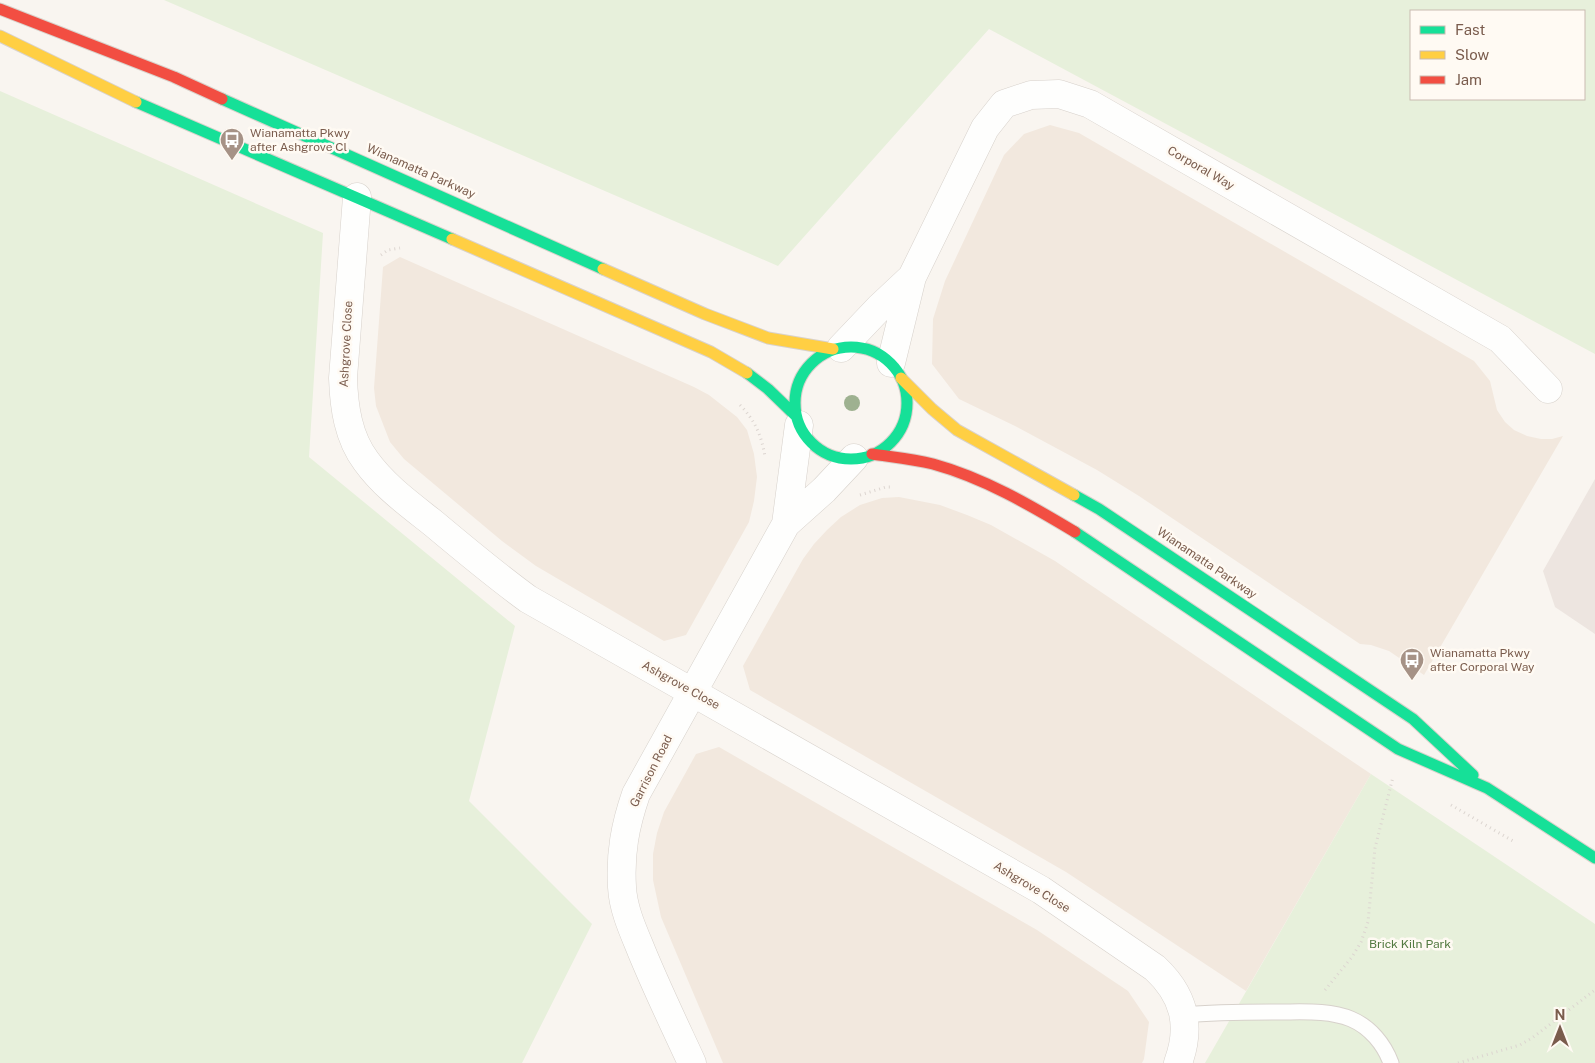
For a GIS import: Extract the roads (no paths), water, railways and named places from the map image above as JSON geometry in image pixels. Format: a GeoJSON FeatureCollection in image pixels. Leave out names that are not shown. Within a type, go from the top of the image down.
{"type":"FeatureCollection","features":[{"type":"Feature","properties":{"kind":"street","name":"Wianamatta Parkway"},"geometry":{"type":"LineString","coordinates":[[0,9],[183,81],[704,314],[768,338],[837,348]]}},
{"type":"Feature","properties":{"kind":"street"},"geometry":{"type":"LineString","coordinates":[[0,36],[156,112],[357,197],[711,352],[749,374],[768,389],[798,421]]}},
{"type":"Feature","properties":{"kind":"street","name":"Corporal Way"},"geometry":{"type":"LineString","coordinates":[[896,371],[912,277],[985,128],[1004,104],[1031,95],[1059,94],[1090,104],[1500,339],[1548,389]]}},
{"type":"Feature","properties":{"kind":"street","name":"Ashgrove Close"},"geometry":{"type":"LineString","coordinates":[[357,197],[343,378],[344,407],[352,435],[365,460],[390,488],[494,574],[528,598],[1042,890],[1155,968],[1168,980],[1178,995],[1184,1015],[1184,1049],[1178,1063]]}},
{"type":"Feature","properties":{"kind":"street","name":"Corporal Way"},"geometry":{"type":"LineString","coordinates":[[837,348],[912,277]]}},
{"type":"Feature","properties":{"kind":"street"},"geometry":{"type":"LineString","coordinates":[[855,347],[868,349],[880,355],[896,371],[906,390],[907,403],[903,422],[893,439],[884,448],[863,456],[839,457],[826,452],[804,434],[798,421],[795,402],[797,387],[803,374],[812,362],[837,348],[855,347]]}},
{"type":"Feature","properties":{"kind":"street","name":"Wianamatta Parkway"},"geometry":{"type":"LineString","coordinates":[[896,371],[932,409],[957,430],[1099,509],[1413,719],[1487,788]]}},
{"type":"Feature","properties":{"kind":"street","name":"Garrison Road"},"geometry":{"type":"LineString","coordinates":[[786,524],[798,421]]}},
{"type":"Feature","properties":{"kind":"street","name":"Wianamatta Parkway"},"geometry":{"type":"LineString","coordinates":[[863,456],[909,459],[942,466],[973,478],[1031,507],[1109,555],[1398,749],[1487,788],[1595,858]]}},
{"type":"Feature","properties":{"kind":"street","name":"Garrison Road"},"geometry":{"type":"LineString","coordinates":[[692,1063],[648,970],[628,918],[622,889],[621,859],[624,832],[636,794],[786,524],[863,456]]}},
{"type":"Feature","properties":{"kind":"lane"},"geometry":{"type":"LineString","coordinates":[[1184,1015],[1213,1012],[1327,1012],[1351,1019],[1366,1027],[1378,1038],[1391,1063]]}},
{"type":"Feature","properties":{"kind":"place","name":"Wianamatta Pkwy after Ashgrove Cl"},"geometry":{"type":"Point","coordinates":[232,161]}},
{"type":"Feature","properties":{"kind":"place","name":"Wianamatta Pkwy after Corporal Way"},"geometry":{"type":"Point","coordinates":[1412,681]}},
{"type":"Feature","properties":{"kind":"park label","name":"Brick Kiln Park"},"geometry":{"type":"Point","coordinates":[1410,944]}}]}
